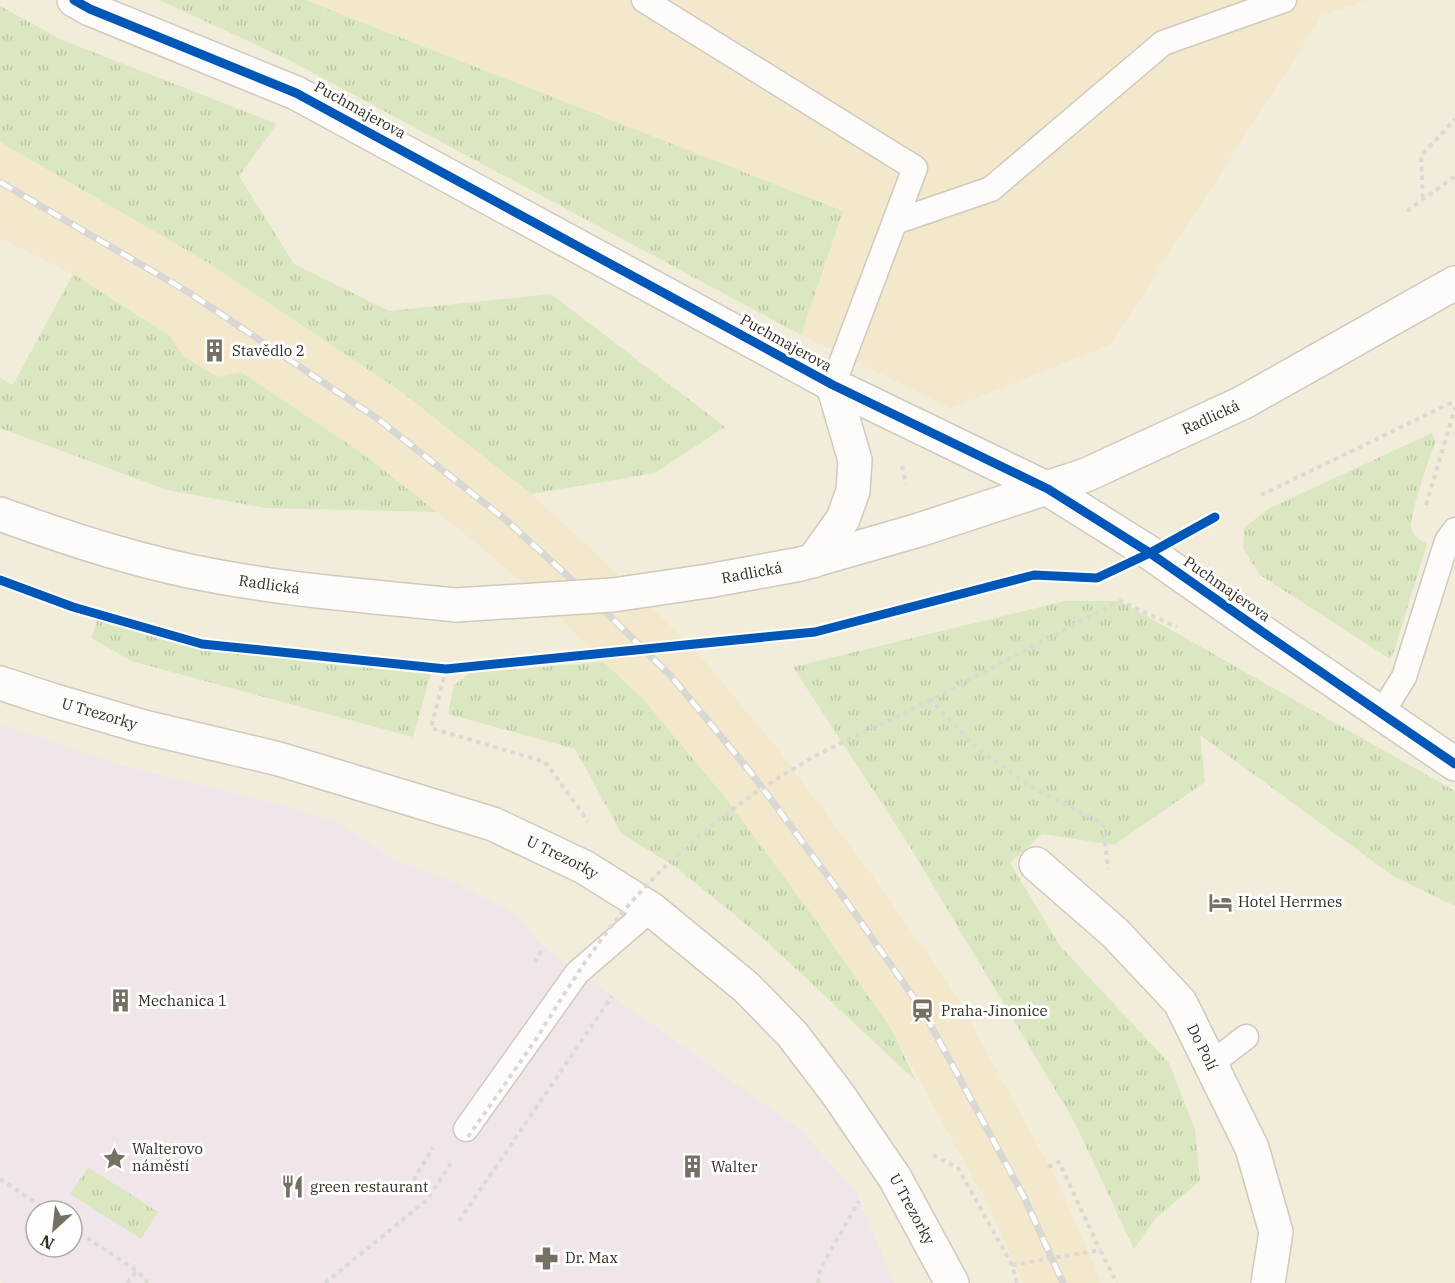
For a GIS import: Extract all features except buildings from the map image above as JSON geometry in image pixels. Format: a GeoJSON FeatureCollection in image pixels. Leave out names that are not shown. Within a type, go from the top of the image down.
{"type":"FeatureCollection","features":[{"type":"Feature","properties":{"kind":"street","name":"Puchmajerova"},"geometry":{"type":"LineString","coordinates":[[74,0],[90,9],[296,93],[833,385],[1048,489],[1150,553],[1455,764]]}},
{"type":"Feature","properties":{"kind":"street","name":"Radlická"},"geometry":{"type":"LineString","coordinates":[[0,514],[55,534],[136,558],[219,577],[337,594],[456,604],[613,595],[708,581],[807,562],[919,530],[1086,476],[1242,403],[1455,283]]}},
{"type":"Feature","properties":{"kind":"street","name":"Puchmajerova"},"geometry":{"type":"LineString","coordinates":[[807,562],[843,519],[854,491],[855,460],[833,385]]}},
{"type":"Feature","properties":{"kind":"street","name":"U Trezorky"},"geometry":{"type":"LineString","coordinates":[[0,683],[144,727],[279,759],[493,824],[584,867],[651,909],[746,987],[792,1034],[837,1093],[895,1178],[952,1283]]}},
{"type":"Feature","properties":{"kind":"street","name":"Do Polí"},"geometry":{"type":"LineString","coordinates":[[1036,864],[1114,933],[1180,1002],[1252,1148],[1276,1232],[1268,1283]]}},
{"type":"Feature","properties":{"kind":"lane"},"geometry":{"type":"LineString","coordinates":[[644,0],[915,168],[833,385]]}},
{"type":"Feature","properties":{"kind":"lane"},"geometry":{"type":"LineString","coordinates":[[895,222],[991,189],[1163,43],[1284,0]]}},
{"type":"Feature","properties":{"kind":"lane"},"geometry":{"type":"LineString","coordinates":[[1381,714],[1404,677],[1447,541],[1455,530]]}},
{"type":"Feature","properties":{"kind":"lane"},"geometry":{"type":"LineString","coordinates":[[465,1138],[577,973],[651,909]]}},
{"type":"Feature","properties":{"kind":"lane"},"geometry":{"type":"LineString","coordinates":[[1211,1064],[1246,1037]]}},
{"type":"Feature","properties":{"kind":"path"},"geometry":{"type":"LineString","coordinates":[[1423,198],[1421,156],[1455,119]]}},
{"type":"Feature","properties":{"kind":"path"},"geometry":{"type":"LineString","coordinates":[[1407,211],[1455,176]]}},
{"type":"Feature","properties":{"kind":"path"},"geometry":{"type":"LineString","coordinates":[[1261,495],[1455,401]]}},
{"type":"Feature","properties":{"kind":"path"},"geometry":{"type":"LineString","coordinates":[[1424,513],[1455,408]]}},
{"type":"Feature","properties":{"kind":"path"},"geometry":{"type":"LineString","coordinates":[[902,465],[906,484]]}},
{"type":"Feature","properties":{"kind":"path"},"geometry":{"type":"LineString","coordinates":[[465,1138],[537,1036],[591,952],[647,885],[680,853],[737,806],[800,765],[1120,601]]}},
{"type":"Feature","properties":{"kind":"path"},"geometry":{"type":"LineString","coordinates":[[446,669],[431,728],[545,762],[594,829]]}},
{"type":"Feature","properties":{"kind":"path"},"geometry":{"type":"LineString","coordinates":[[930,698],[973,745],[1028,785],[1103,824],[1114,933]]}},
{"type":"Feature","properties":{"kind":"path"},"geometry":{"type":"LineString","coordinates":[[459,1221],[612,995]]}},
{"type":"Feature","properties":{"kind":"path"},"geometry":{"type":"LineString","coordinates":[[325,1283],[427,1200],[456,1155]]}},
{"type":"Feature","properties":{"kind":"path"},"geometry":{"type":"LineString","coordinates":[[933,1155],[958,1168],[1012,1265],[1017,1283]]}},
{"type":"Feature","properties":{"kind":"path"},"geometry":{"type":"LineString","coordinates":[[1048,1167],[1059,1162],[1117,1283]]}},
{"type":"Feature","properties":{"kind":"path"},"geometry":{"type":"LineString","coordinates":[[0,1179],[30,1199]]}},
{"type":"Feature","properties":{"kind":"path"},"geometry":{"type":"LineString","coordinates":[[818,1283],[820,1269],[859,1201]]}},
{"type":"Feature","properties":{"kind":"path"},"geometry":{"type":"LineString","coordinates":[[84,1236],[137,1271],[147,1283]]}},
{"type":"Feature","properties":{"kind":"path"},"geometry":{"type":"LineString","coordinates":[[1012,1265],[1100,1250]]}},
{"type":"Feature","properties":{"kind":"path"},"geometry":{"type":"LineString","coordinates":[[128,1283],[137,1271]]}},
{"type":"Feature","properties":{"kind":"shaded area"},"geometry":{"type":"Polygon","coordinates":[[[305,0],[1366,0],[1322,16],[1111,344],[951,408],[801,335],[843,212],[305,0]]]}},
{"type":"Feature","properties":{"kind":"shaded area"},"geometry":{"type":"Polygon","coordinates":[[[0,142],[207,262],[399,390],[531,494],[697,652],[780,752],[873,877],[954,992],[1057,1181],[1102,1283],[1023,1283],[992,1213],[892,1030],[815,919],[724,796],[644,700],[556,614],[484,549],[363,454],[241,372],[218,378],[184,357],[170,336],[73,274],[0,238],[0,142]]]}},
{"type":"Feature","properties":{"kind":"shaded area"},"geometry":{"type":"Polygon","coordinates":[[[0,724],[121,765],[268,801],[337,822],[396,861],[457,883],[517,915],[543,947],[802,1131],[857,1194],[894,1283],[4,1283],[0,1280],[0,724]]]}},
{"type":"Feature","properties":{"kind":"green space"},"geometry":{"type":"Polygon","coordinates":[[[159,0],[305,0],[843,211],[801,335],[291,61],[159,0]]]}},
{"type":"Feature","properties":{"kind":"green space"},"geometry":{"type":"Polygon","coordinates":[[[0,6],[62,40],[277,124],[239,176],[294,264],[389,311],[551,294],[725,427],[655,473],[531,494],[399,390],[207,262],[0,142],[0,6]]]}},
{"type":"Feature","properties":{"kind":"green space"},"geometry":{"type":"Polygon","coordinates":[[[73,274],[170,336],[184,357],[218,377],[241,372],[363,454],[437,512],[266,508],[167,490],[0,428],[0,378],[13,385],[73,274]]]}},
{"type":"Feature","properties":{"kind":"green space"},"geometry":{"type":"Polygon","coordinates":[[[1432,433],[1436,442],[1411,522],[1414,534],[1427,544],[1390,659],[1260,575],[1243,549],[1244,528],[1268,509],[1432,433]]]}},
{"type":"Feature","properties":{"kind":"green space"},"geometry":{"type":"Polygon","coordinates":[[[1065,601],[1120,601],[1455,791],[1455,906],[1393,876],[1200,735],[1205,782],[1114,845],[1042,834],[1010,863],[1060,946],[1169,1063],[1195,1130],[1200,1181],[1156,1218],[1134,1249],[1075,1123],[910,847],[793,667],[1065,601]]]}},
{"type":"Feature","properties":{"kind":"green space"},"geometry":{"type":"Polygon","coordinates":[[[98,619],[203,648],[317,663],[431,674],[413,737],[131,661],[91,638],[98,619]]]}},
{"type":"Feature","properties":{"kind":"green space"},"geometry":{"type":"Polygon","coordinates":[[[604,662],[644,700],[724,796],[815,919],[892,1030],[916,1081],[764,939],[677,868],[621,833],[575,749],[448,714],[454,685],[470,673],[604,662]]]}},
{"type":"Feature","properties":{"kind":"green space"},"geometry":{"type":"Polygon","coordinates":[[[88,1167],[158,1212],[141,1239],[84,1203],[84,1199],[78,1199],[70,1194],[88,1167]]]}},
{"type":"Feature","properties":{"kind":"railway"},"geometry":{"type":"LineString","coordinates":[[0,182],[188,292],[378,419],[507,521],[581,588],[671,676],[752,774],[844,898],[923,1011],[1024,1197],[1063,1283]]}},
{"type":"Feature","properties":{"kind":"cycle path"},"geometry":{"type":"LineString","coordinates":[[74,0],[90,9],[296,93],[833,385],[1048,489],[1150,553],[1455,764]]}},
{"type":"Feature","properties":{"kind":"cycle path"},"geometry":{"type":"LineString","coordinates":[[0,580],[73,607],[202,644],[446,669],[815,632],[1034,575],[1097,578],[1150,553],[1215,517]]}},
{"type":"Feature","properties":{"kind":"place","name":"Stavědlo 2"},"geometry":{"type":"Point","coordinates":[214,351]}},
{"type":"Feature","properties":{"kind":"place","name":"Hotel Herrmes"},"geometry":{"type":"Point","coordinates":[1220,902]}},
{"type":"Feature","properties":{"kind":"place","name":"Mechanica 1"},"geometry":{"type":"Point","coordinates":[120,1001]}},
{"type":"Feature","properties":{"kind":"place","name":"Praha-Jinonice"},"geometry":{"type":"Point","coordinates":[923,1011]}},
{"type":"Feature","properties":{"kind":"place","name":"Walterovo náměstí"},"geometry":{"type":"Point","coordinates":[114,1158]}},
{"type":"Feature","properties":{"kind":"place","name":"Walter"},"geometry":{"type":"Point","coordinates":[693,1167]}},
{"type":"Feature","properties":{"kind":"place","name":"green restaurant"},"geometry":{"type":"Point","coordinates":[292,1187]}},
{"type":"Feature","properties":{"kind":"place","name":"Dr. Max"},"geometry":{"type":"Point","coordinates":[547,1258]}}]}
